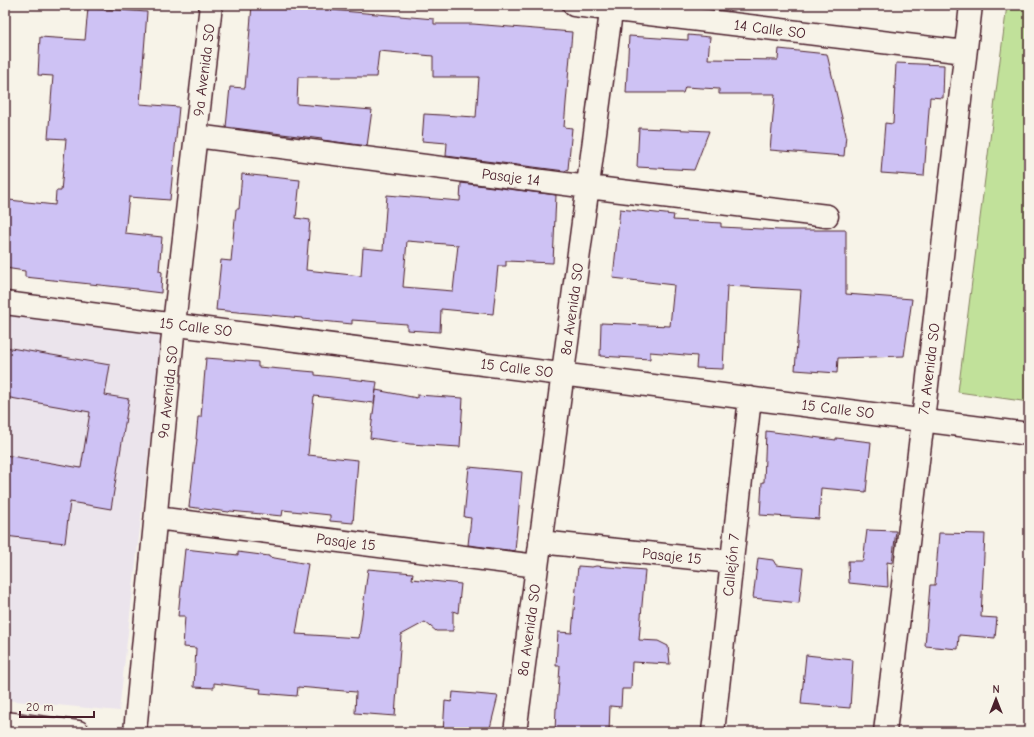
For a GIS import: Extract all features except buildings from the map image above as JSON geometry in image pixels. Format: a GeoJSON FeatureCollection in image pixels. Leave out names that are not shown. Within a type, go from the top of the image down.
{"type":"FeatureCollection","features":[{"type":"Feature","properties":{"kind":"street","name":"9a Avenida SO"},"geometry":{"type":"LineString","coordinates":[[135,732],[174,324],[211,5]]}},
{"type":"Feature","properties":{"kind":"street","name":"14 Calle SO"},"geometry":{"type":"LineString","coordinates":[[574,5],[612,7],[965,52]]}},
{"type":"Feature","properties":{"kind":"street","name":"7a Avenida SO"},"geometry":{"type":"LineString","coordinates":[[885,732],[971,5]]}},
{"type":"Feature","properties":{"kind":"street","name":"8a Avenida SO"},"geometry":{"type":"LineString","coordinates":[[515,732],[612,7]]}},
{"type":"Feature","properties":{"kind":"street","name":"Pasaje 14"},"geometry":{"type":"LineString","coordinates":[[196,136],[588,187],[827,216]]}},
{"type":"Feature","properties":{"kind":"street","name":"15 Calle SO"},"geometry":{"type":"LineString","coordinates":[[5,303],[1029,434]]}},
{"type":"Feature","properties":{"kind":"street","name":"Callejón 7"},"geometry":{"type":"LineString","coordinates":[[713,732],[750,398]]}},
{"type":"Feature","properties":{"kind":"street","name":"Pasaje 15"},"geometry":{"type":"LineString","coordinates":[[156,518],[537,566]]}},
{"type":"Feature","properties":{"kind":"street","name":"Pasaje 15"},"geometry":{"type":"LineString","coordinates":[[540,542],[732,562]]}},
{"type":"Feature","properties":{"kind":"street"},"geometry":{"type":"LineString","coordinates":[[5,723],[78,732]]}},
{"type":"Feature","properties":{"kind":"shaded area"},"geometry":{"type":"Polygon","coordinates":[[[5,315],[162,335],[119,711],[5,700],[5,315]]]}},
{"type":"Feature","properties":{"kind":"green space"},"geometry":{"type":"Polygon","coordinates":[[[1007,5],[1029,5],[1029,402],[958,392],[1007,5]]]}}]}
